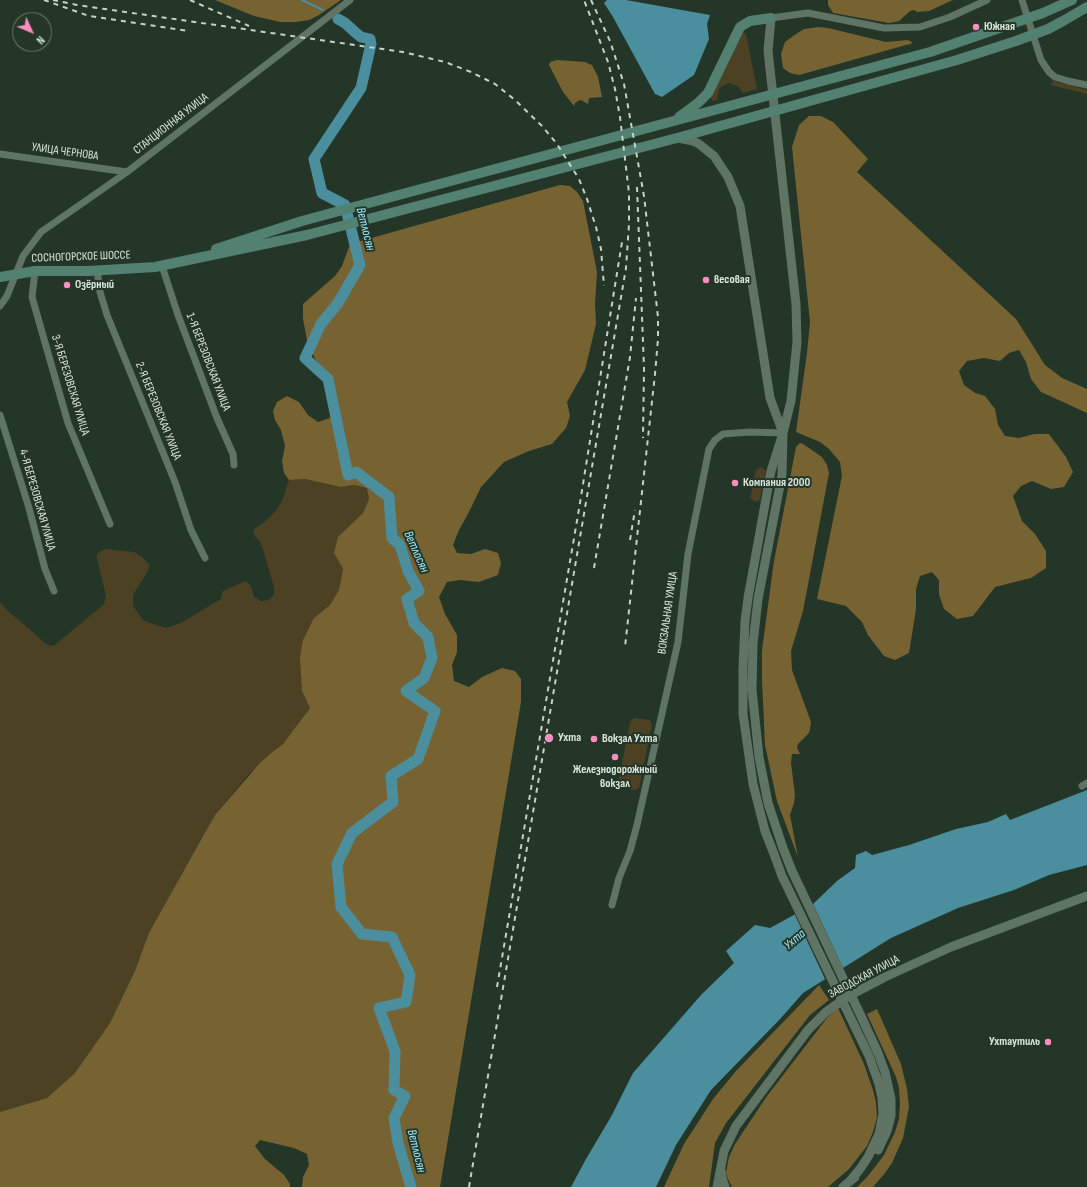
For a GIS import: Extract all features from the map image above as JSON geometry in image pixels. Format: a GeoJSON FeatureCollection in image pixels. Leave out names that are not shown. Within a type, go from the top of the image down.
{"type":"FeatureCollection","features":[{"type":"Feature","properties":{"kind":"main road","name":"СОСНОГОРСКОЕ ШОССЕ"},"geometry":{"type":"LineString","coordinates":[[162,266],[302,221],[930,52],[1043,13],[1072,0]]}},
{"type":"Feature","properties":{"kind":"main road","name":"СОСНОГОРСКОЕ ШОССЕ"},"geometry":{"type":"LineString","coordinates":[[0,277],[35,271],[97,270],[162,266],[307,235],[677,138],[733,121],[957,60],[1048,29],[1087,7]]}},
{"type":"Feature","properties":{"kind":"main road"},"geometry":{"type":"LineString","coordinates":[[669,123],[693,108],[708,93],[740,27],[750,22],[771,18]]}},
{"type":"Feature","properties":{"kind":"street","name":"СТАНЦИОННАЯ УЛИЦА"},"geometry":{"type":"LineString","coordinates":[[0,306],[7,296],[23,256],[41,232],[127,172],[350,0]]}},
{"type":"Feature","properties":{"kind":"street"},"geometry":{"type":"LineString","coordinates":[[847,1184],[860,1170],[873,1148],[879,1134],[883,1114],[882,1098],[876,1074],[852,1020],[782,876],[766,831],[753,784],[746,737],[742,691],[743,644],[748,598],[771,471],[783,434],[791,401],[798,330],[794,278],[768,51],[771,18],[808,13],[884,28],[920,27],[950,17],[988,0]]}},
{"type":"Feature","properties":{"kind":"street"},"geometry":{"type":"LineString","coordinates":[[1022,0],[1041,60],[1049,72],[1055,77],[1087,85]]}},
{"type":"Feature","properties":{"kind":"street"},"geometry":{"type":"LineString","coordinates":[[677,138],[693,141],[714,156],[728,176],[737,197],[740,206],[770,398],[783,434],[782,475],[758,599],[753,644],[752,690],[756,735],[763,780],[775,826],[792,871],[878,1053],[885,1072],[890,1093],[891,1110],[887,1132],[877,1151],[864,1168],[847,1184]]}},
{"type":"Feature","properties":{"kind":"street","name":"УЛИЦА ЧЕРНОВА"},"geometry":{"type":"LineString","coordinates":[[0,154],[127,172]]}},
{"type":"Feature","properties":{"kind":"street","name":"1-Я БЕРЕЗОВСКАЯ УЛИЦА"},"geometry":{"type":"LineString","coordinates":[[162,266],[178,315],[217,418],[233,454],[234,465]]}},
{"type":"Feature","properties":{"kind":"street","name":"2-Я БЕРЕЗОВСКАЯ УЛИЦА"},"geometry":{"type":"LineString","coordinates":[[97,270],[100,292],[107,315],[175,482],[191,530],[205,558]]}},
{"type":"Feature","properties":{"kind":"street","name":"3-Я БЕРЕЗОВСКАЯ УЛИЦА"},"geometry":{"type":"LineString","coordinates":[[35,271],[32,297],[68,423],[110,524]]}},
{"type":"Feature","properties":{"kind":"street","name":"4-Я БЕРЕЗОВСКАЯ УЛИЦА"},"geometry":{"type":"LineString","coordinates":[[0,415],[29,508],[45,569],[54,591]]}},
{"type":"Feature","properties":{"kind":"street","name":"ВОКЗАЛЬНАЯ УЛИЦА"},"geometry":{"type":"LineString","coordinates":[[612,905],[619,878],[632,845],[678,642],[688,554],[709,449],[715,440],[723,434],[750,432],[783,434]]}},
{"type":"Feature","properties":{"kind":"street","name":"ЗАВОДСКАЯ УЛИЦА"},"geometry":{"type":"LineString","coordinates":[[717,1187],[721,1164],[729,1138],[743,1115],[808,1030],[836,1004],[885,978],[951,948],[1087,896]]}},
{"type":"Feature","properties":{"kind":"street"},"geometry":{"type":"LineString","coordinates":[[721,1164],[722,1177],[725,1187]]}},
{"type":"Feature","properties":{"kind":"shaded area"},"geometry":{"type":"Polygon","coordinates":[[[215,0],[341,0],[309,20],[280,22],[254,16],[215,0]]]}},
{"type":"Feature","properties":{"kind":"shaded area"},"geometry":{"type":"Polygon","coordinates":[[[828,0],[953,0],[929,11],[910,11],[899,21],[889,23],[833,13],[828,5],[828,0]]]}},
{"type":"Feature","properties":{"kind":"shaded area"},"geometry":{"type":"Polygon","coordinates":[[[818,27],[886,42],[908,40],[912,42],[911,44],[799,75],[790,73],[783,68],[781,54],[785,42],[804,29],[818,27]]]}},
{"type":"Feature","properties":{"kind":"shaded area"},"geometry":{"type":"Polygon","coordinates":[[[742,31],[746,34],[757,89],[742,93],[740,88],[729,83],[719,89],[717,100],[713,101],[710,96],[742,31]]]}},
{"type":"Feature","properties":{"kind":"shaded area"},"geometry":{"type":"Polygon","coordinates":[[[557,60],[585,62],[592,65],[598,77],[602,97],[589,98],[588,104],[581,100],[575,103],[574,106],[563,92],[549,65],[550,62],[557,60]]]}},
{"type":"Feature","properties":{"kind":"shaded area"},"geometry":{"type":"Polygon","coordinates":[[[1053,81],[1087,90],[1087,94],[1051,85],[1053,81]]]}},
{"type":"Feature","properties":{"kind":"shaded area"},"geometry":{"type":"Polygon","coordinates":[[[809,116],[821,116],[833,122],[868,159],[857,172],[1016,319],[1045,365],[1062,378],[1087,389],[1087,413],[1041,392],[1031,379],[1026,362],[1019,350],[1009,353],[1000,361],[984,358],[967,361],[959,371],[964,385],[975,393],[985,396],[995,409],[998,425],[1005,436],[1019,438],[1034,434],[1049,434],[1066,457],[1073,472],[1064,487],[1051,489],[1032,481],[1021,486],[1013,496],[1022,521],[1035,534],[1046,551],[1046,568],[1031,578],[995,587],[973,616],[957,619],[944,609],[939,594],[939,580],[932,572],[920,576],[916,589],[916,609],[909,653],[895,660],[884,656],[868,635],[862,622],[846,606],[817,599],[842,476],[840,462],[829,449],[820,442],[796,432],[810,322],[792,147],[799,125],[809,116]]]}},
{"type":"Feature","properties":{"kind":"shaded area"},"geometry":{"type":"Polygon","coordinates":[[[560,185],[570,186],[577,192],[583,201],[597,272],[595,304],[596,324],[585,370],[567,402],[570,416],[566,428],[552,444],[529,451],[504,462],[481,487],[459,530],[453,545],[457,553],[471,554],[485,549],[498,553],[501,563],[498,575],[479,582],[460,580],[447,582],[439,597],[445,614],[457,635],[457,652],[452,665],[454,681],[469,687],[482,677],[502,668],[515,671],[521,679],[521,702],[440,1187],[302,1187],[303,1177],[309,1165],[307,1154],[294,1148],[260,1140],[255,1146],[265,1159],[284,1175],[290,1184],[290,1187],[0,1187],[0,1112],[47,1098],[75,1073],[110,1023],[135,971],[149,933],[215,815],[259,764],[283,744],[310,708],[302,691],[300,657],[303,640],[314,618],[330,605],[339,590],[343,569],[334,553],[338,537],[363,513],[369,499],[367,488],[354,485],[341,487],[305,479],[289,480],[284,473],[282,461],[285,446],[281,430],[275,420],[273,411],[277,402],[287,396],[299,402],[308,415],[318,422],[330,418],[333,401],[307,340],[303,319],[303,304],[335,276],[342,266],[350,244],[560,185]]]}},
{"type":"Feature","properties":{"kind":"shaded area"},"geometry":{"type":"Polygon","coordinates":[[[800,443],[822,457],[827,465],[829,473],[803,611],[791,651],[792,670],[811,722],[809,733],[798,744],[797,748],[800,754],[792,754],[791,763],[795,795],[790,815],[798,857],[777,801],[765,745],[762,650],[774,561],[796,447],[800,443]]]}},
{"type":"Feature","properties":{"kind":"shaded area"},"geometry":{"type":"Polygon","coordinates":[[[761,467],[766,471],[760,499],[757,502],[750,498],[756,470],[761,467]]]}},
{"type":"Feature","properties":{"kind":"shaded area"},"geometry":{"type":"Polygon","coordinates":[[[305,479],[341,487],[354,485],[368,488],[369,499],[363,513],[352,524],[334,553],[343,569],[339,590],[330,605],[314,618],[302,691],[310,708],[283,744],[271,753],[247,776],[215,815],[142,954],[110,1023],[75,1073],[47,1098],[0,1112],[0,602],[45,643],[50,646],[55,645],[104,604],[106,596],[97,554],[106,549],[134,552],[149,564],[148,571],[133,595],[133,606],[143,620],[166,628],[181,623],[221,599],[222,592],[246,581],[251,586],[254,597],[261,601],[269,600],[274,594],[274,587],[261,543],[254,535],[253,530],[267,520],[276,510],[282,501],[289,480],[305,479]]]}},
{"type":"Feature","properties":{"kind":"shaded area"},"geometry":{"type":"Polygon","coordinates":[[[634,718],[650,720],[652,725],[639,788],[635,790],[620,788],[618,784],[630,722],[634,718]]]}},
{"type":"Feature","properties":{"kind":"shaded area"},"geometry":{"type":"Polygon","coordinates":[[[819,985],[829,1000],[810,1015],[726,1123],[715,1143],[709,1187],[664,1187],[684,1144],[713,1099],[736,1071],[819,985]]]}},
{"type":"Feature","properties":{"kind":"shaded area"},"geometry":{"type":"Polygon","coordinates":[[[838,1008],[864,1064],[876,1103],[877,1117],[867,1146],[849,1169],[828,1187],[732,1187],[726,1172],[729,1157],[735,1144],[767,1096],[827,1018],[838,1008]]]}},
{"type":"Feature","properties":{"kind":"shaded area"},"geometry":{"type":"Polygon","coordinates":[[[877,1009],[901,1064],[907,1089],[909,1107],[903,1138],[892,1163],[873,1187],[857,1187],[868,1176],[884,1155],[895,1132],[899,1119],[899,1088],[896,1077],[867,1014],[877,1009]]]}},
{"type":"Feature","properties":{"kind":"water"},"geometry":{"type":"Polygon","coordinates":[[[607,0],[626,0],[710,15],[707,24],[709,39],[694,75],[662,97],[655,94],[604,3],[607,0]]]}},
{"type":"Feature","properties":{"kind":"water"},"geometry":{"type":"Polygon","coordinates":[[[1087,790],[1087,865],[1049,875],[1014,890],[958,908],[891,938],[803,993],[781,1018],[711,1090],[676,1145],[656,1187],[571,1187],[612,1115],[633,1073],[701,995],[734,963],[726,951],[755,925],[770,928],[812,905],[837,881],[855,868],[856,855],[866,851],[872,855],[909,845],[956,829],[988,822],[1006,814],[1010,820],[1087,790]]]}},
{"type":"Feature","properties":{"kind":"pier"},"geometry":{"type":"Polygon","coordinates":[[[812,902],[844,970],[826,981],[794,913],[812,902]]]}},
{"type":"Feature","properties":{"kind":"waterway","name":"Ветлосян"},"geometry":{"type":"LineString","coordinates":[[302,0],[323,10]]}},
{"type":"Feature","properties":{"kind":"waterway","name":"Ветлосян"},"geometry":{"type":"LineString","coordinates":[[338,19],[361,37],[370,39],[371,44],[361,88],[314,159],[322,193],[345,205],[360,265],[338,303],[321,324],[305,358],[328,379],[348,475],[356,472],[389,497],[392,538],[400,545],[408,571],[419,591],[407,599],[414,623],[428,637],[432,658],[424,678],[406,691],[435,711],[418,759],[391,776],[393,802],[352,833],[337,864],[341,907],[362,934],[392,937],[410,975],[406,1002],[379,1008],[395,1051],[394,1090],[405,1096],[394,1118],[398,1143],[411,1187]]}},
{"type":"Feature","properties":{"kind":"railway"},"geometry":{"type":"LineString","coordinates":[[44,0],[89,16],[189,31]]}},
{"type":"Feature","properties":{"kind":"railway"},"geometry":{"type":"LineString","coordinates":[[53,0],[77,5],[403,52],[445,62],[471,72],[495,84],[515,100],[542,126],[557,144],[579,179],[596,227],[601,249],[604,286]]}},
{"type":"Feature","properties":{"kind":"railway"},"geometry":{"type":"LineString","coordinates":[[190,0],[249,26]]}},
{"type":"Feature","properties":{"kind":"railway"},"geometry":{"type":"LineString","coordinates":[[469,1187],[626,268],[629,224],[629,193],[620,117],[608,62],[584,0]]}},
{"type":"Feature","properties":{"kind":"railway"},"geometry":{"type":"LineString","coordinates":[[591,0],[610,41],[624,84],[644,196],[658,317],[655,374],[625,647]]}},
{"type":"Feature","properties":{"kind":"railway"},"geometry":{"type":"LineString","coordinates":[[637,187],[644,368],[643,438]]}},
{"type":"Feature","properties":{"kind":"railway"},"geometry":{"type":"LineString","coordinates":[[497,987],[579,509],[622,242]]}},
{"type":"Feature","properties":{"kind":"railway"},"geometry":{"type":"LineString","coordinates":[[594,568],[630,357],[636,298]]}},
{"type":"Feature","properties":{"kind":"railway"},"geometry":{"type":"LineString","coordinates":[[630,540],[635,510]]}},
{"type":"Feature","properties":{"kind":"place","name":"Южная"},"geometry":{"type":"Point","coordinates":[976,27]}},
{"type":"Feature","properties":{"kind":"place","name":"весовая"},"geometry":{"type":"Point","coordinates":[706,280]}},
{"type":"Feature","properties":{"kind":"place","name":"Озёрный"},"geometry":{"type":"Point","coordinates":[67,285]}},
{"type":"Feature","properties":{"kind":"place","name":"Компания 2000"},"geometry":{"type":"Point","coordinates":[735,483]}},
{"type":"Feature","properties":{"kind":"place","name":"Ухта"},"geometry":{"type":"Point","coordinates":[549,738]}},
{"type":"Feature","properties":{"kind":"place","name":"Вокзал Ухта"},"geometry":{"type":"Point","coordinates":[594,739]}},
{"type":"Feature","properties":{"kind":"place","name":"Железнодорожный вокзал"},"geometry":{"type":"Point","coordinates":[615,757]}},
{"type":"Feature","properties":{"kind":"place","name":"Ухтаутиль"},"geometry":{"type":"Point","coordinates":[1048,1042]}}]}
